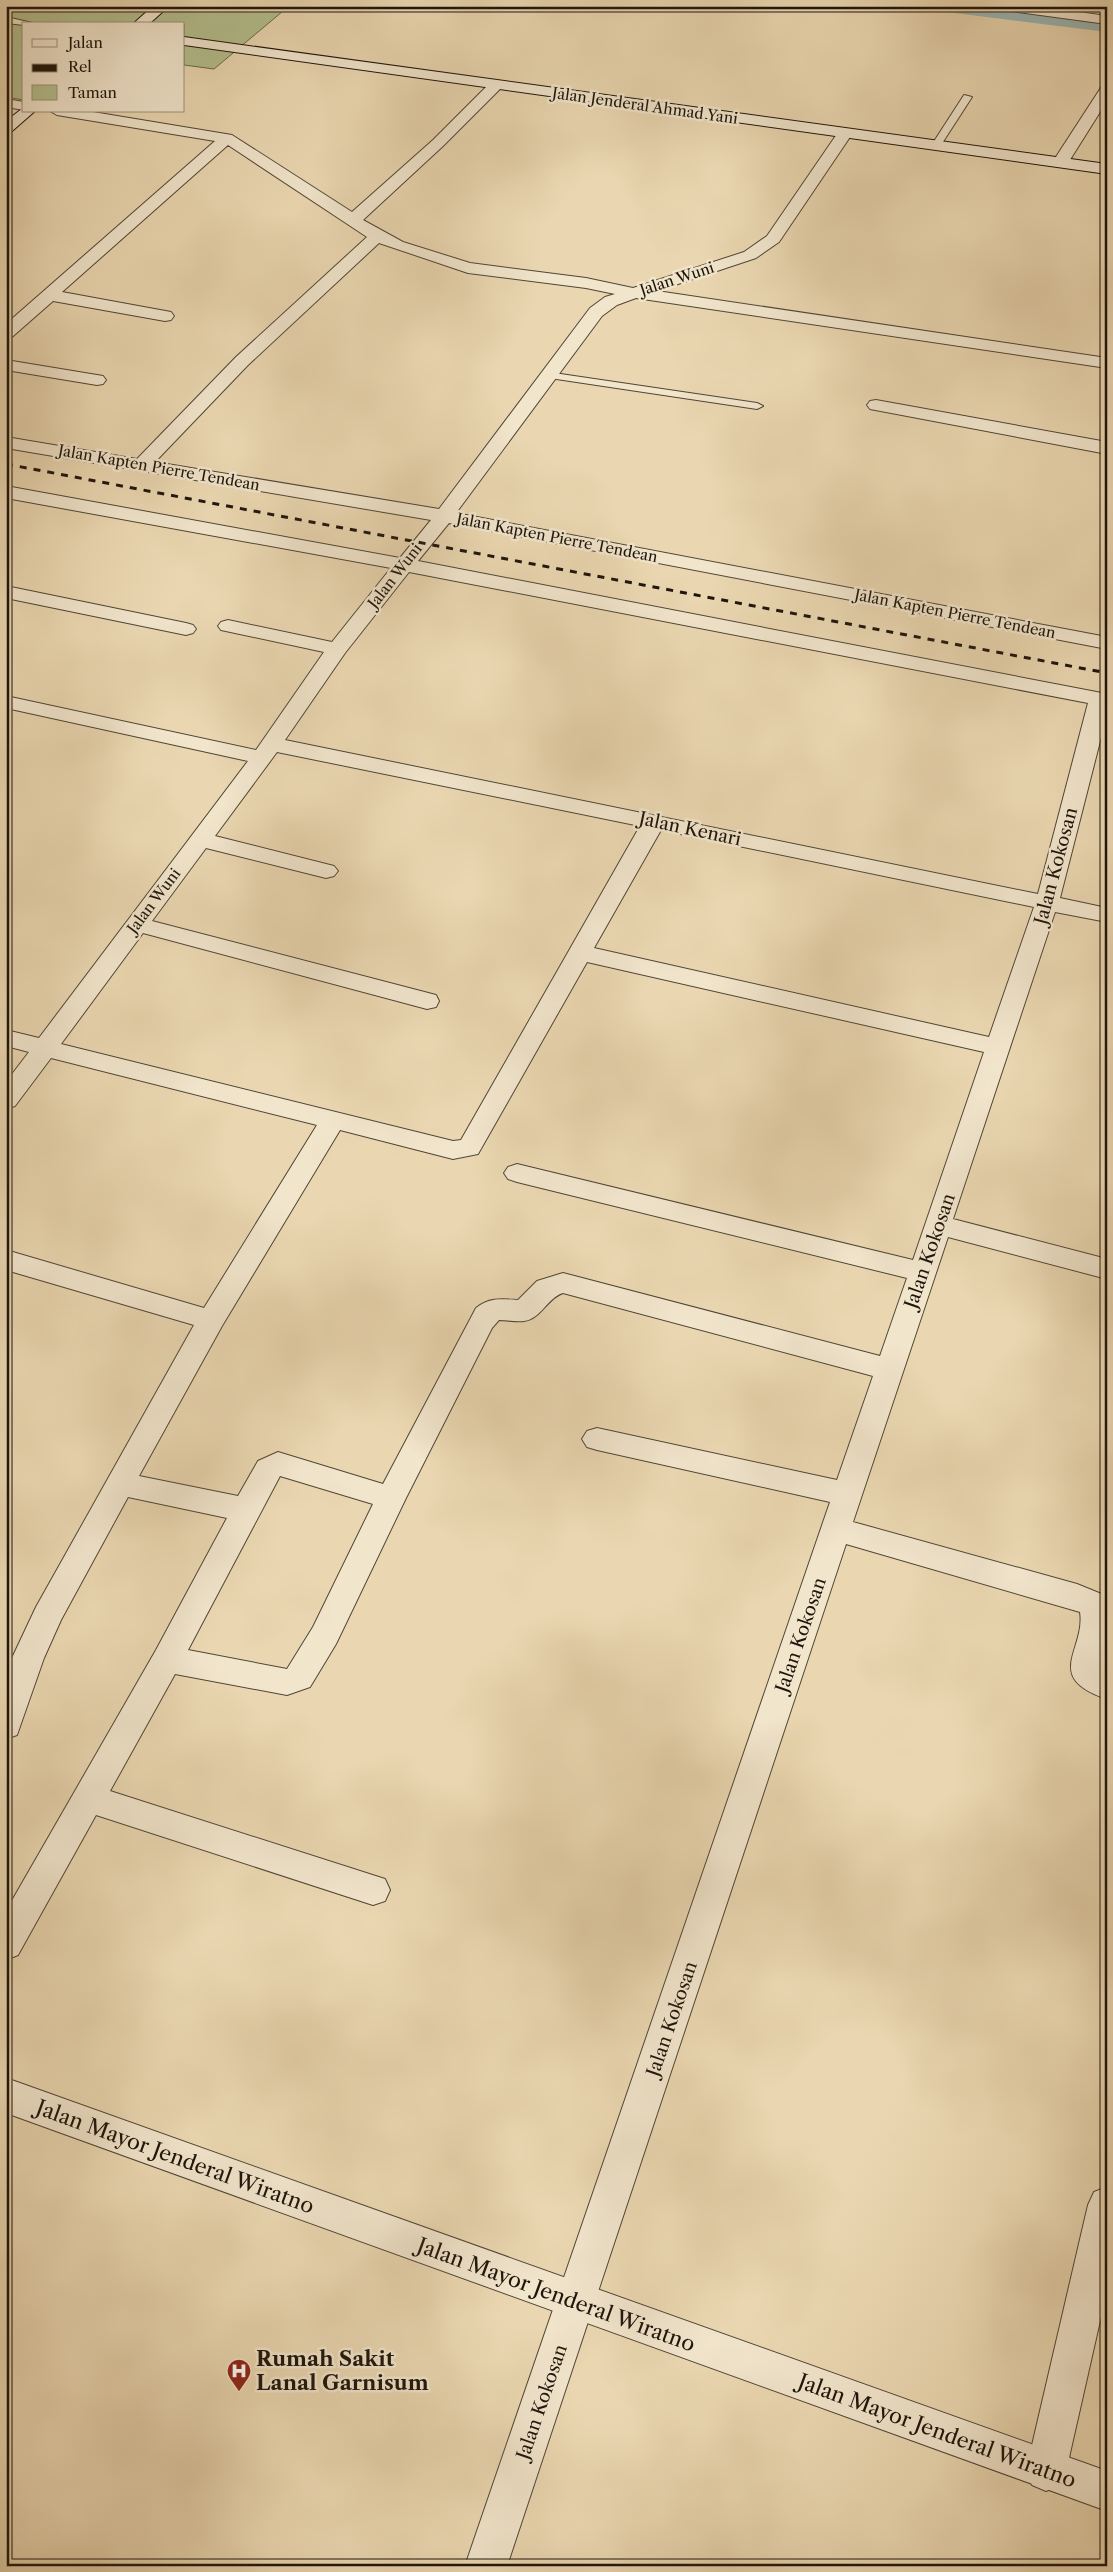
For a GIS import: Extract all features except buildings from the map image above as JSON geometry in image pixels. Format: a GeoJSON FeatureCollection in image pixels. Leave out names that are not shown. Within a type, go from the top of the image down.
{"type":"FeatureCollection","features":[{"type":"Feature","properties":{"kind":"street"},"geometry":{"type":"LineString","coordinates":[[142,22],[162,6]]}},
{"type":"Feature","properties":{"kind":"street"},"geometry":{"type":"LineString","coordinates":[[1004,6],[1107,20]]}},
{"type":"Feature","properties":{"kind":"street","name":"Jalan Jenderal Ahmad Yani"},"geometry":{"type":"LineString","coordinates":[[185,41],[1107,169]]}},
{"type":"Feature","properties":{"kind":"street"},"geometry":{"type":"LineString","coordinates":[[353,220],[438,143],[496,85]]}},
{"type":"Feature","properties":{"kind":"street"},"geometry":{"type":"LineString","coordinates":[[1060,163],[1107,90]]}},
{"type":"Feature","properties":{"kind":"street"},"geometry":{"type":"LineString","coordinates":[[6,103],[22,106]]}},
{"type":"Feature","properties":{"kind":"street"},"geometry":{"type":"LineString","coordinates":[[6,129],[27,112]]}},
{"type":"Feature","properties":{"kind":"street"},"geometry":{"type":"LineString","coordinates":[[63,112],[227,138],[377,236],[397,246],[468,268],[586,283],[632,293],[1107,363]]}},
{"type":"Feature","properties":{"kind":"street","name":"Jalan Wuni"},"geometry":{"type":"LineString","coordinates":[[6,1100],[267,751],[337,649],[444,516],[596,312],[611,301],[750,255],[763,248],[773,239],[844,134]]}},
{"type":"Feature","properties":{"kind":"street"},"geometry":{"type":"LineString","coordinates":[[6,333],[227,138]]}},
{"type":"Feature","properties":{"kind":"street"},"geometry":{"type":"LineString","coordinates":[[141,465],[242,361],[377,236]]}},
{"type":"Feature","properties":{"kind":"street"},"geometry":{"type":"LineString","coordinates":[[49,295],[165,316]]}},
{"type":"Feature","properties":{"kind":"street"},"geometry":{"type":"LineString","coordinates":[[6,365],[97,380]]}},
{"type":"Feature","properties":{"kind":"street"},"geometry":{"type":"LineString","coordinates":[[876,405],[1107,448]]}},
{"type":"Feature","properties":{"kind":"street","name":"Jalan Kapten Pierre Tendean"},"geometry":{"type":"LineString","coordinates":[[6,442],[444,516],[1107,643]]}},
{"type":"Feature","properties":{"kind":"street"},"geometry":{"type":"LineString","coordinates":[[6,492],[607,602],[1103,700]]}},
{"type":"Feature","properties":{"kind":"street"},"geometry":{"type":"LineString","coordinates":[[6,592],[186,628]]}},
{"type":"Feature","properties":{"kind":"street"},"geometry":{"type":"LineString","coordinates":[[228,626],[337,649]]}},
{"type":"Feature","properties":{"kind":"street","name":"Jalan Kokosan"},"geometry":{"type":"LineString","coordinates":[[486,2566],[837,1530],[888,1369],[923,1272],[1047,902],[1103,700]]}},
{"type":"Feature","properties":{"kind":"street","name":"Jalan Kenari"},"geometry":{"type":"LineString","coordinates":[[6,702],[110,723],[654,822],[1107,915]]}},
{"type":"Feature","properties":{"kind":"street"},"geometry":{"type":"LineString","coordinates":[[6,1038],[439,1147],[459,1151],[469,1148],[654,822]]}},
{"type":"Feature","properties":{"kind":"street"},"geometry":{"type":"LineString","coordinates":[[201,840],[326,871]]}},
{"type":"Feature","properties":{"kind":"street"},"geometry":{"type":"LineString","coordinates":[[136,924],[427,1001]]}},
{"type":"Feature","properties":{"kind":"street"},"geometry":{"type":"LineString","coordinates":[[581,953],[999,1047]]}},
{"type":"Feature","properties":{"kind":"street"},"geometry":{"type":"LineString","coordinates":[[6,1725],[25,1666],[47,1616],[212,1320],[333,1120]]}},
{"type":"Feature","properties":{"kind":"street"},"geometry":{"type":"LineString","coordinates":[[517,1173],[923,1272]]}},
{"type":"Feature","properties":{"kind":"street"},"geometry":{"type":"LineString","coordinates":[[939,1225],[1107,1269]]}},
{"type":"Feature","properties":{"kind":"street"},"geometry":{"type":"LineString","coordinates":[[6,1260],[212,1320]]}},
{"type":"Feature","properties":{"kind":"street"},"geometry":{"type":"LineString","coordinates":[[167,1659],[280,1681],[294,1681],[299,1678],[324,1635],[486,1315],[493,1309],[524,1311],[547,1288],[558,1283],[888,1369]]}},
{"type":"Feature","properties":{"kind":"street"},"geometry":{"type":"LineString","coordinates":[[597,1439],[849,1494]]}},
{"type":"Feature","properties":{"kind":"street"},"geometry":{"type":"LineString","coordinates":[[6,1944],[167,1659],[265,1473],[272,1466],[278,1464],[392,1498]]}},
{"type":"Feature","properties":{"kind":"street"},"geometry":{"type":"LineString","coordinates":[[120,1484],[247,1510]]}},
{"type":"Feature","properties":{"kind":"street"},"geometry":{"type":"LineString","coordinates":[[837,1530],[1086,1600],[1093,1604],[1096,1615],[1085,1666],[1092,1679],[1107,1686]]}},
{"type":"Feature","properties":{"kind":"street"},"geometry":{"type":"LineString","coordinates":[[87,1798],[373,1890]]}},
{"type":"Feature","properties":{"kind":"street","name":"Jalan Mayor Jenderal Wiratno"},"geometry":{"type":"LineString","coordinates":[[6,2095],[576,2302],[1046,2471],[1107,2491]]}},
{"type":"Feature","properties":{"kind":"street"},"geometry":{"type":"LineString","coordinates":[[1046,2471],[1107,2205]]}},
{"type":"Feature","properties":{"kind":"lane"},"geometry":{"type":"LineString","coordinates":[[6,20],[22,22]]}},
{"type":"Feature","properties":{"kind":"lane"},"geometry":{"type":"LineString","coordinates":[[936,146],[966,97]]}},
{"type":"Feature","properties":{"kind":"lane"},"geometry":{"type":"LineString","coordinates":[[548,375],[757,406]]}},
{"type":"Feature","properties":{"kind":"green space"},"geometry":{"type":"Polygon","coordinates":[[[6,6],[289,6],[214,69],[185,65],[185,22],[22,22],[22,100],[6,97],[6,6]]]}},
{"type":"Feature","properties":{"kind":"waterway"},"geometry":{"type":"LineString","coordinates":[[947,6],[1107,26]]}},
{"type":"Feature","properties":{"kind":"railway"},"geometry":{"type":"LineString","coordinates":[[6,464],[1107,673]]}},
{"type":"Feature","properties":{"kind":"place","name":"Rumah Sakit Lanal Garnisum"},"geometry":{"type":"Point","coordinates":[239,2392]}}]}
